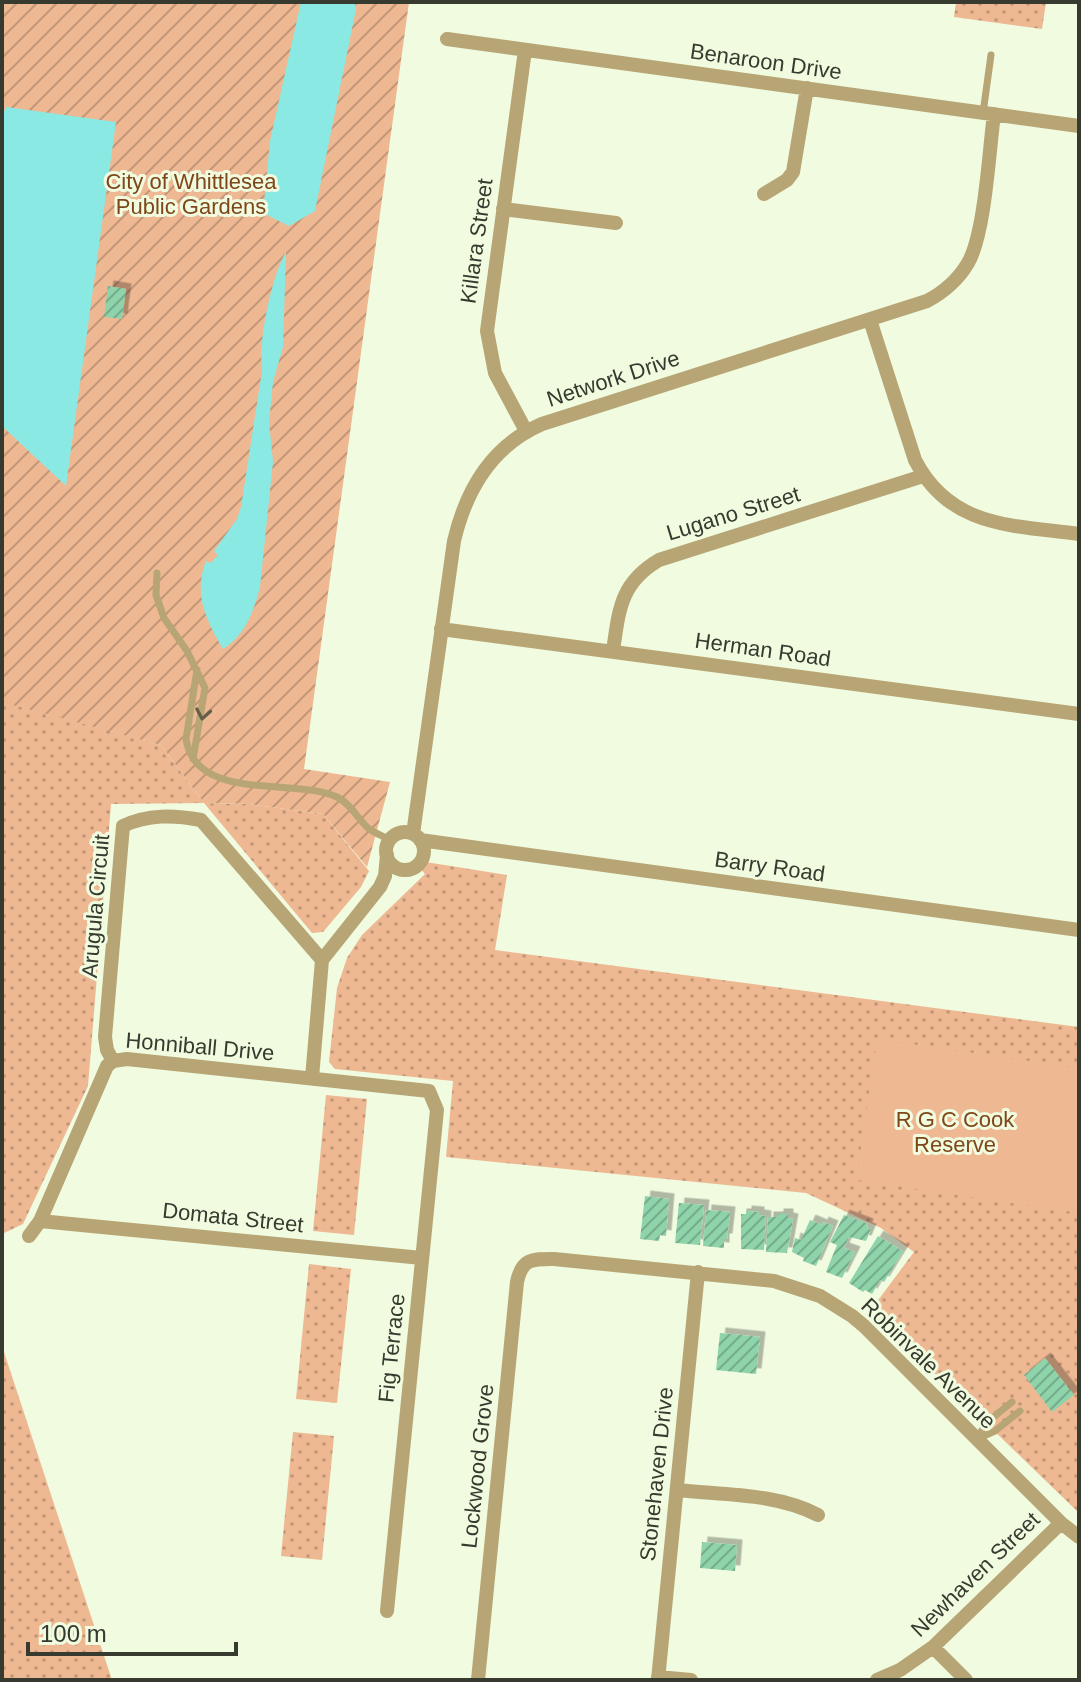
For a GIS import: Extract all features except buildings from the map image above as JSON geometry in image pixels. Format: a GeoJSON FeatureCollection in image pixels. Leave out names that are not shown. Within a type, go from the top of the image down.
{"type":"FeatureCollection","features":[{"type":"Feature","properties":{"kind":"street","name":"Benaroon Drive"},"geometry":{"type":"LineString","coordinates":[[447,39],[1079,126]]}},
{"type":"Feature","properties":{"kind":"street","name":"Killara Street"},"geometry":{"type":"LineString","coordinates":[[525,50],[488,343],[495,373],[526,431]]}},
{"type":"Feature","properties":{"kind":"street"},"geometry":{"type":"LineString","coordinates":[[764,194],[787,180],[793,172],[807,88]]}},
{"type":"Feature","properties":{"kind":"street","name":"Network Drive"},"geometry":{"type":"LineString","coordinates":[[417,837],[454,541],[469,493],[498,452],[526,431],[559,417],[870,320],[940,294],[970,261],[978,233],[989,113]]}},
{"type":"Feature","properties":{"kind":"street"},"geometry":{"type":"LineString","coordinates":[[503,209],[616,223]]}},
{"type":"Feature","properties":{"kind":"street"},"geometry":{"type":"LineString","coordinates":[[870,320],[909,445],[923,476],[950,504],[981,519],[1079,534]]}},
{"type":"Feature","properties":{"kind":"street","name":"Lugano Street"},"geometry":{"type":"LineString","coordinates":[[613,651],[620,606],[627,589],[646,567],[659,560],[923,476]]}},
{"type":"Feature","properties":{"kind":"street","name":"Herman Road"},"geometry":{"type":"LineString","coordinates":[[441,629],[1079,714]]}},
{"type":"Feature","properties":{"kind":"street","name":"Arugula Circuit"},"geometry":{"type":"LineString","coordinates":[[113,1061],[105,1037],[123,826],[143,817],[201,820],[322,960]]}},
{"type":"Feature","properties":{"kind":"street"},"geometry":{"type":"LineString","coordinates":[[312,1078],[322,960],[380,887],[385,876],[388,847],[403,832],[417,837],[424,850],[417,863],[396,867],[388,847]]}},
{"type":"Feature","properties":{"kind":"street","name":"Barry Road"},"geometry":{"type":"LineString","coordinates":[[417,837],[455,846],[1079,930]]}},
{"type":"Feature","properties":{"kind":"street","name":"Barry Road"},"geometry":{"type":"LineString","coordinates":[[380,887],[417,863],[455,846]]}},
{"type":"Feature","properties":{"kind":"street","name":"Honniball Drive"},"geometry":{"type":"LineString","coordinates":[[29,1236],[40,1221],[107,1066],[113,1061],[127,1059],[429,1091]]}},
{"type":"Feature","properties":{"kind":"street","name":"Fig Terrace"},"geometry":{"type":"LineString","coordinates":[[387,1611],[437,1110],[429,1091]]}},
{"type":"Feature","properties":{"kind":"street","name":"Domata Street"},"geometry":{"type":"LineString","coordinates":[[40,1221],[422,1258]]}},
{"type":"Feature","properties":{"kind":"street","name":"Robinvale Avenue"},"geometry":{"type":"LineString","coordinates":[[528,1261],[554,1259],[698,1272],[774,1281],[806,1289],[836,1305],[864,1326],[1061,1523],[1079,1537]]}},
{"type":"Feature","properties":{"kind":"street","name":"Lockwood Grove"},"geometry":{"type":"LineString","coordinates":[[478,1680],[517,1282],[520,1269],[528,1261]]}},
{"type":"Feature","properties":{"kind":"street","name":"Stonehaven Drive"},"geometry":{"type":"LineString","coordinates":[[658,1678],[698,1272]]}},
{"type":"Feature","properties":{"kind":"street"},"geometry":{"type":"LineString","coordinates":[[677,1490],[780,1501],[799,1505],[818,1515]]}},
{"type":"Feature","properties":{"kind":"street","name":"Newhaven Street"},"geometry":{"type":"LineString","coordinates":[[877,1680],[900,1670],[933,1647],[1061,1523]]}},
{"type":"Feature","properties":{"kind":"street"},"geometry":{"type":"LineString","coordinates":[[933,1647],[966,1680]]}},
{"type":"Feature","properties":{"kind":"street"},"geometry":{"type":"LineString","coordinates":[[658,1678],[691,1680]]}},
{"type":"Feature","properties":{"kind":"lane"},"geometry":{"type":"LineString","coordinates":[[989,113],[991,55]]}},
{"type":"Feature","properties":{"kind":"lane"},"geometry":{"type":"LineString","coordinates":[[157,573],[159,605],[204,682],[206,695],[193,759]]}},
{"type":"Feature","properties":{"kind":"lane"},"geometry":{"type":"LineString","coordinates":[[197,670],[186,739],[187,748],[199,768],[222,779],[338,798],[388,847]]}},
{"type":"Feature","properties":{"kind":"lane"},"geometry":{"type":"LineString","coordinates":[[977,1439],[986,1423],[1012,1402]]}},
{"type":"Feature","properties":{"kind":"lane"},"geometry":{"type":"LineString","coordinates":[[977,1439],[995,1431],[1020,1411]]}},
{"type":"Feature","properties":{"kind":"green space","name":"City of Whittlesea Public Gardens"},"geometry":{"type":"Polygon","coordinates":[[[2,2],[409,2],[304,769],[390,782],[367,867],[323,814],[249,804],[204,803],[161,745],[2,702],[2,2]]]}},
{"type":"Feature","properties":{"kind":"green space"},"geometry":{"type":"Polygon","coordinates":[[[956,2],[1046,2],[1042,29],[954,17],[956,2]]]}},
{"type":"Feature","properties":{"kind":"green space"},"geometry":{"type":"Polygon","coordinates":[[[2,700],[161,745],[204,803],[111,804],[88,1086],[23,1224],[2,1234],[2,700]]]}},
{"type":"Feature","properties":{"kind":"green space"},"geometry":{"type":"Polygon","coordinates":[[[204,803],[249,804],[323,814],[369,871],[361,887],[323,932],[312,933],[204,803]]]}},
{"type":"Feature","properties":{"kind":"green space","name":"R G C Cook Reserve"},"geometry":{"type":"Polygon","coordinates":[[[413,860],[507,875],[495,950],[1079,1027],[1079,1513],[870,1311],[914,1252],[881,1228],[806,1193],[446,1157],[453,1081],[335,1069],[329,1062],[337,988],[347,958],[362,935],[425,874],[413,860]]]}},
{"type":"Feature","properties":{"kind":"green space"},"geometry":{"type":"Polygon","coordinates":[[[877,1039],[1079,1068],[1079,1213],[856,1180],[877,1039]]]}},
{"type":"Feature","properties":{"kind":"green space"},"geometry":{"type":"Polygon","coordinates":[[[326,1095],[367,1099],[354,1235],[313,1231],[326,1095]]]}},
{"type":"Feature","properties":{"kind":"green space"},"geometry":{"type":"Polygon","coordinates":[[[309,1264],[351,1269],[337,1403],[296,1399],[309,1264]]]}},
{"type":"Feature","properties":{"kind":"green space"},"geometry":{"type":"Polygon","coordinates":[[[2,1346],[112,1680],[2,1680],[2,1346]]]}},
{"type":"Feature","properties":{"kind":"green space"},"geometry":{"type":"Polygon","coordinates":[[[293,1432],[334,1436],[322,1560],[281,1556],[293,1432]]]}},
{"type":"Feature","properties":{"kind":"water"},"geometry":{"type":"Polygon","coordinates":[[[301,2],[355,2],[356,9],[315,211],[289,226],[263,213],[270,141],[301,2]]]}},
{"type":"Feature","properties":{"kind":"water"},"geometry":{"type":"Polygon","coordinates":[[[6,107],[116,122],[66,486],[2,426],[2,116],[6,107]]]}},
{"type":"Feature","properties":{"kind":"water"},"geometry":{"type":"Polygon","coordinates":[[[286,252],[283,347],[273,382],[269,422],[273,462],[260,587],[248,622],[231,644],[223,649],[203,606],[202,573],[206,561],[211,563],[218,555],[214,551],[237,519],[241,507],[262,371],[267,310],[275,277],[286,252]]]}}]}
